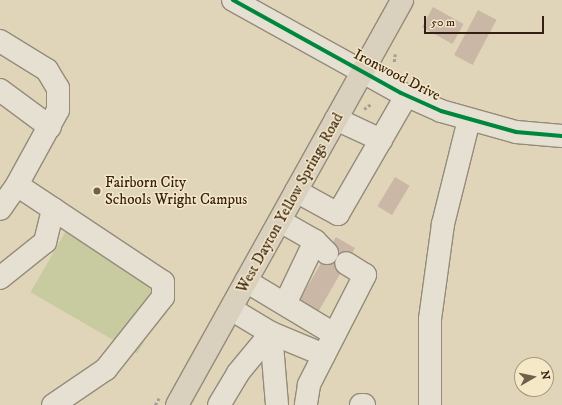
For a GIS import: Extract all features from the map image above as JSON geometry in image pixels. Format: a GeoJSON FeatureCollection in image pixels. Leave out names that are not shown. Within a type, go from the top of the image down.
{"type":"FeatureCollection","features":[{"type":"Feature","properties":{"kind":"main road","name":"West Dayton Yellow Springs Road"},"geometry":{"type":"LineString","coordinates":[[177,405],[402,0]]}},
{"type":"Feature","properties":{"kind":"street","name":"Ironwood Drive"},"geometry":{"type":"LineString","coordinates":[[233,0],[261,7],[362,72],[406,96],[468,120],[516,132],[562,136]]}},
{"type":"Feature","properties":{"kind":"street"},"geometry":{"type":"LineString","coordinates":[[0,41],[47,70],[58,88],[58,110],[50,127],[17,185],[0,209]]}},
{"type":"Feature","properties":{"kind":"street"},"geometry":{"type":"LineString","coordinates":[[0,90],[50,127]]}},
{"type":"Feature","properties":{"kind":"street"},"geometry":{"type":"LineString","coordinates":[[296,191],[338,214],[406,96]]}},
{"type":"Feature","properties":{"kind":"street"},"geometry":{"type":"LineString","coordinates":[[336,119],[381,140]]}},
{"type":"Feature","properties":{"kind":"street"},"geometry":{"type":"LineString","coordinates":[[430,405],[430,319],[443,224],[468,120]]}},
{"type":"Feature","properties":{"kind":"street"},"geometry":{"type":"LineString","coordinates":[[17,185],[163,282],[163,297],[106,369],[53,405]]}},
{"type":"Feature","properties":{"kind":"street"},"geometry":{"type":"LineString","coordinates":[[0,278],[45,242],[53,209]]}},
{"type":"Feature","properties":{"kind":"street"},"geometry":{"type":"LineString","coordinates":[[280,221],[321,247],[285,304]]}},
{"type":"Feature","properties":{"kind":"street"},"geometry":{"type":"LineString","coordinates":[[306,405],[309,385],[365,275],[346,263]]}},
{"type":"Feature","properties":{"kind":"street"},"geometry":{"type":"LineString","coordinates":[[246,281],[334,334]]}},
{"type":"Feature","properties":{"kind":"street"},"geometry":{"type":"LineString","coordinates":[[231,309],[271,333],[324,355]]}},
{"type":"Feature","properties":{"kind":"street"},"geometry":{"type":"LineString","coordinates":[[219,405],[238,373],[271,333]]}},
{"type":"Feature","properties":{"kind":"street"},"geometry":{"type":"LineString","coordinates":[[271,333],[277,405]]}},
{"type":"Feature","properties":{"kind":"green space"},"geometry":{"type":"Polygon","coordinates":[[[67,229],[174,290],[137,354],[31,292],[67,229]]]}},
{"type":"Feature","properties":{"kind":"building"},"geometry":{"type":"Polygon","coordinates":[[[433,7],[464,24],[452,44],[422,27],[433,7]]]}},
{"type":"Feature","properties":{"kind":"building"},"geometry":{"type":"Polygon","coordinates":[[[478,10],[497,20],[473,65],[454,55],[478,10]]]}},
{"type":"Feature","properties":{"kind":"building"},"geometry":{"type":"Polygon","coordinates":[[[395,177],[410,186],[392,215],[377,206],[395,177]]]}},
{"type":"Feature","properties":{"kind":"building"},"geometry":{"type":"Polygon","coordinates":[[[336,237],[355,248],[315,317],[296,306],[336,237]]]}},
{"type":"Feature","properties":{"kind":"cycle path"},"geometry":{"type":"LineString","coordinates":[[233,0],[401,93],[441,111],[516,132],[562,136]]}},
{"type":"Feature","properties":{"kind":"place","name":"Fairborn City Schools Wright Campus"},"geometry":{"type":"Point","coordinates":[97,191]}}]}
